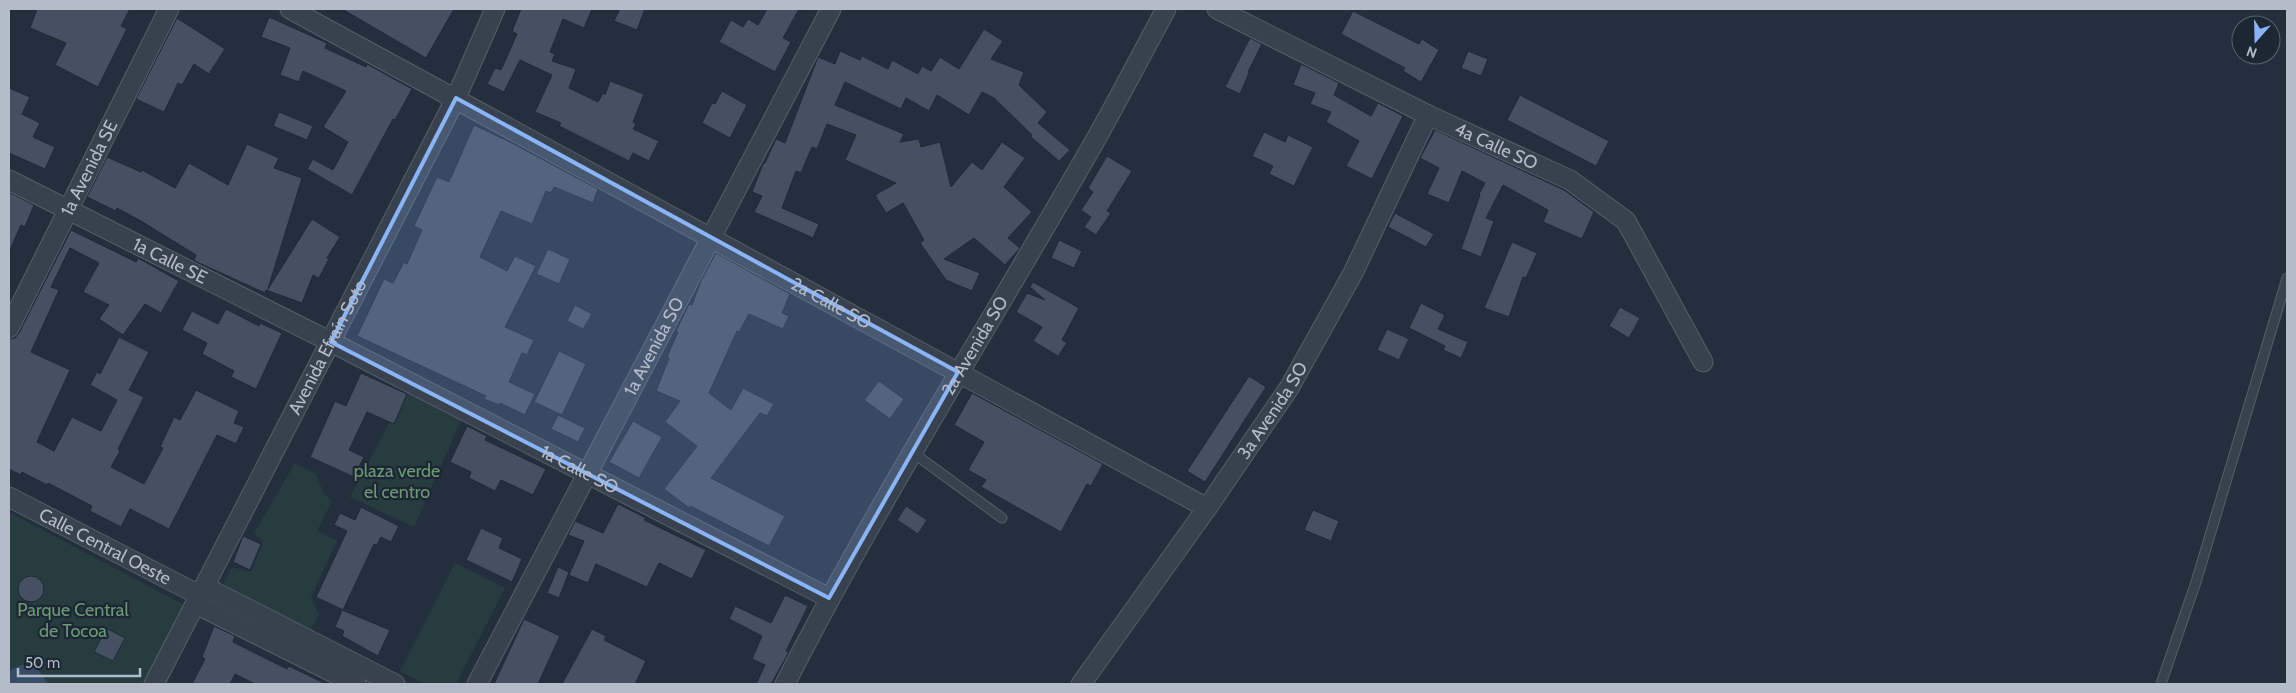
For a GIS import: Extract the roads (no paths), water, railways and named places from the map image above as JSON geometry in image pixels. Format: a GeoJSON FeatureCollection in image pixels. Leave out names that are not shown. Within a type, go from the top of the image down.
{"type":"FeatureCollection","features":[{"type":"Feature","properties":{"kind":"street","name":"1a Avenida SE"},"geometry":{"type":"LineString","coordinates":[[9,328],[169,9]]}},
{"type":"Feature","properties":{"kind":"street","name":"2a Calle SO"},"geometry":{"type":"LineString","coordinates":[[290,9],[1207,508]]}},
{"type":"Feature","properties":{"kind":"street","name":"Avenida Efraín Soto"},"geometry":{"type":"LineString","coordinates":[[154,684],[456,98],[495,9]]}},
{"type":"Feature","properties":{"kind":"street","name":"1a Avenida SO"},"geometry":{"type":"LineString","coordinates":[[477,684],[830,9]]}},
{"type":"Feature","properties":{"kind":"street","name":"2a Avenida SO"},"geometry":{"type":"LineString","coordinates":[[785,684],[829,598],[958,372],[1096,138],[1166,9]]}},
{"type":"Feature","properties":{"kind":"street","name":"4a Calle SO"},"geometry":{"type":"LineString","coordinates":[[1217,9],[1428,115],[1570,180],[1626,221],[1703,362]]}},
{"type":"Feature","properties":{"kind":"street","name":"3a Avenida SO"},"geometry":{"type":"LineString","coordinates":[[1081,684],[1207,508],[1289,388],[1353,273],[1428,115]]}},
{"type":"Feature","properties":{"kind":"street","name":"1a Calle SE"},"geometry":{"type":"LineString","coordinates":[[9,180],[331,342]]}},
{"type":"Feature","properties":{"kind":"street","name":"1a Calle SO"},"geometry":{"type":"LineString","coordinates":[[331,342],[829,598]]}},
{"type":"Feature","properties":{"kind":"street","name":"Calle Central Oeste"},"geometry":{"type":"LineString","coordinates":[[9,497],[200,596],[356,684]]}},
{"type":"Feature","properties":{"kind":"street"},"geometry":{"type":"LineString","coordinates":[[200,596],[395,684]]}},
{"type":"Feature","properties":{"kind":"lane"},"geometry":{"type":"LineString","coordinates":[[2161,684],[2196,582],[2287,278]]}},
{"type":"Feature","properties":{"kind":"lane"},"geometry":{"type":"LineString","coordinates":[[912,452],[1002,518]]}},
{"type":"Feature","properties":{"kind":"water"},"geometry":{"type":"Polygon","coordinates":[[[21,665],[37,670],[47,684],[9,684],[9,671],[21,665]]]}},
{"type":"Feature","properties":{"kind":"park label","name":"plaza verde el centro"},"geometry":{"type":"Point","coordinates":[397,481]}},
{"type":"Feature","properties":{"kind":"park label","name":"Parque Central de Tocoa"},"geometry":{"type":"Point","coordinates":[73,620]}}]}
